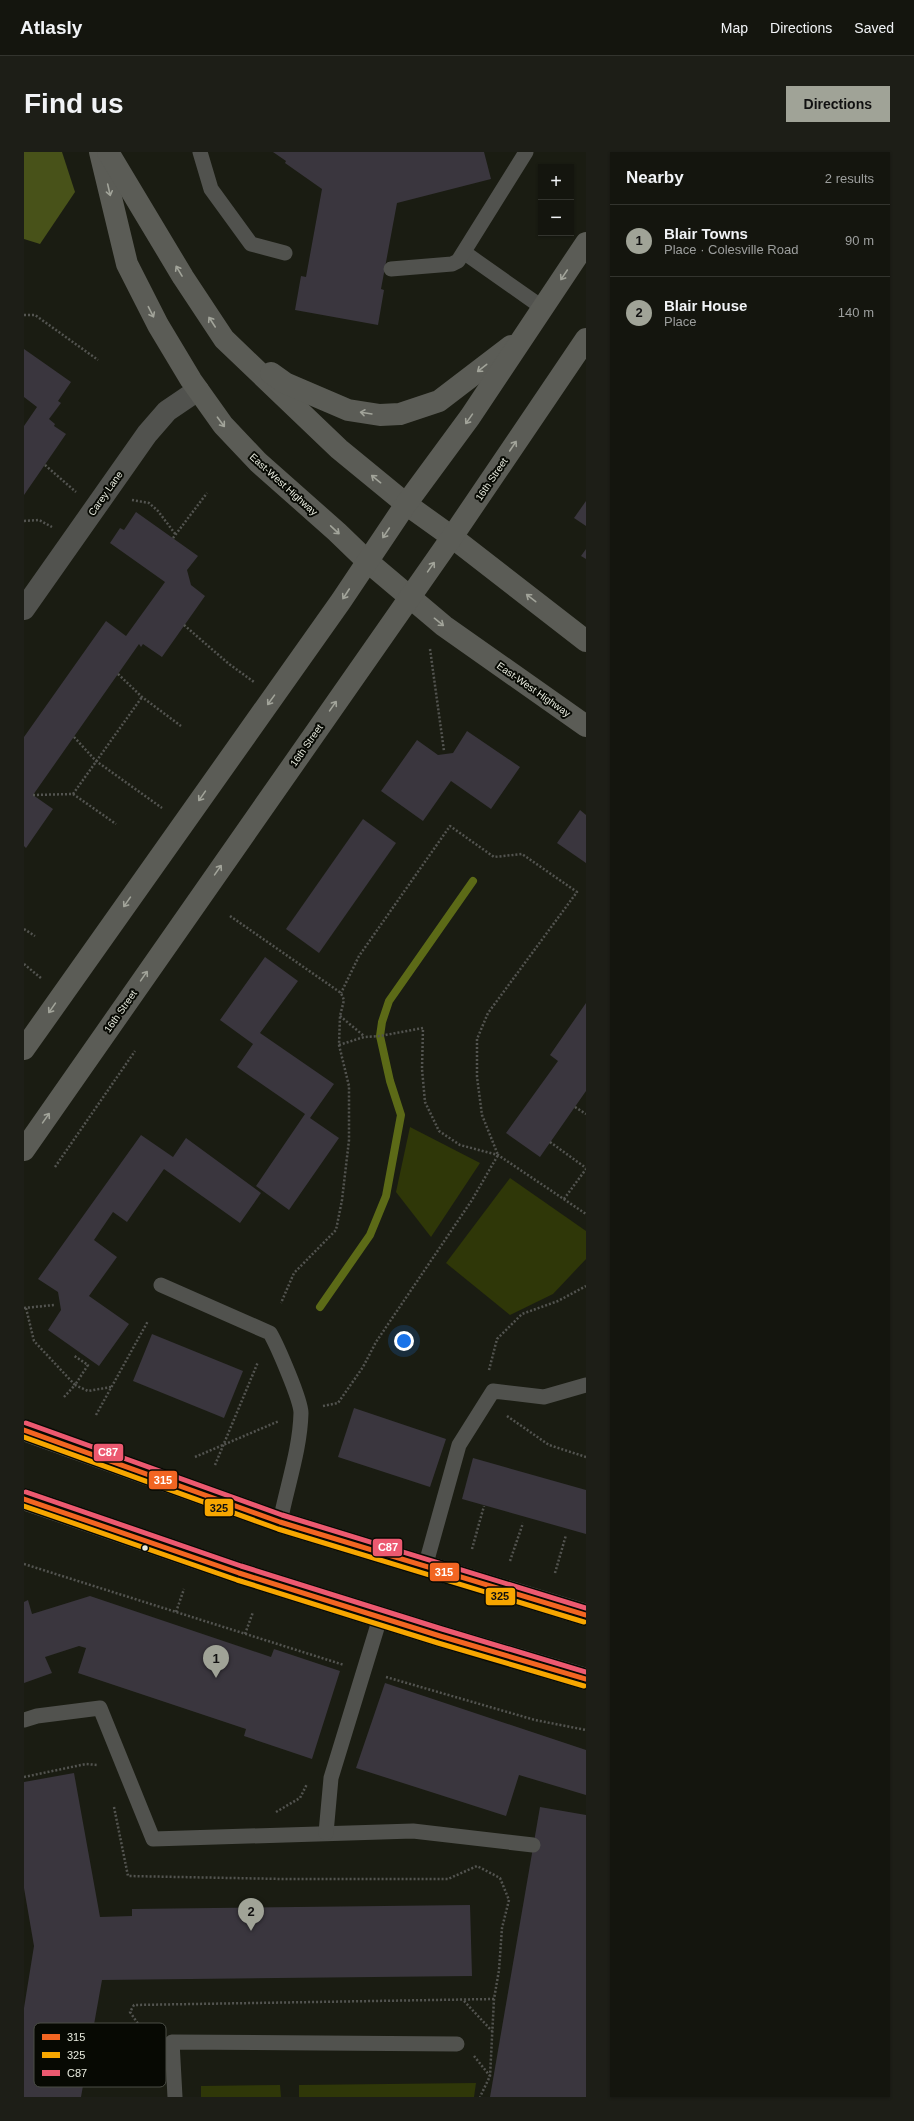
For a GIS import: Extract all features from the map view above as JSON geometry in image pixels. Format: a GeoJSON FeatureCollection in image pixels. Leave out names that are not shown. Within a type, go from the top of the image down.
{"type":"FeatureCollection","features":[{"type":"Feature","properties":{"kind":"main road","name":"East-West Highway"},"geometry":{"type":"LineString","coordinates":[[100,152],[127,264],[158,325],[198,390],[223,425],[258,462],[409,598],[444,626],[586,726]]}},
{"type":"Feature","properties":{"kind":"main road"},"geometry":{"type":"LineString","coordinates":[[108,152],[183,277],[224,339],[339,449],[406,504],[452,536],[586,641]]}},
{"type":"Feature","properties":{"kind":"main road"},"geometry":{"type":"LineString","coordinates":[[24,1049],[341,601],[406,504],[470,417],[586,243]]}},
{"type":"Feature","properties":{"kind":"main road"},"geometry":{"type":"LineString","coordinates":[[224,339],[285,383],[348,410],[380,415],[400,414],[439,401],[524,336]]}},
{"type":"Feature","properties":{"kind":"main road","name":"16th Street"},"geometry":{"type":"LineString","coordinates":[[24,1150],[452,536],[586,339]]}},
{"type":"Feature","properties":{"kind":"main road"},"geometry":{"type":"LineString","coordinates":[[24,1430],[280,1522],[586,1615]]}},
{"type":"Feature","properties":{"kind":"main road"},"geometry":{"type":"LineString","coordinates":[[24,1499],[239,1573],[380,1618],[586,1679]]}},
{"type":"Feature","properties":{"kind":"street","name":"Carey Lane"},"geometry":{"type":"LineString","coordinates":[[24,609],[147,434],[166,411],[198,390]]}},
{"type":"Feature","properties":{"kind":"lane"},"geometry":{"type":"LineString","coordinates":[[200,152],[212,189],[251,244],[285,253]]}},
{"type":"Feature","properties":{"kind":"lane"},"geometry":{"type":"LineString","coordinates":[[391,269],[452,264],[458,262],[465,253],[523,153]]}},
{"type":"Feature","properties":{"kind":"lane"},"geometry":{"type":"LineString","coordinates":[[465,253],[543,308]]}},
{"type":"Feature","properties":{"kind":"lane"},"geometry":{"type":"LineString","coordinates":[[161,1285],[270,1333],[278,1346],[301,1411],[298,1443],[280,1522]]}},
{"type":"Feature","properties":{"kind":"lane"},"geometry":{"type":"LineString","coordinates":[[425,1567],[459,1445],[493,1391],[544,1397],[586,1385]]}},
{"type":"Feature","properties":{"kind":"lane"},"geometry":{"type":"LineString","coordinates":[[326,1833],[331,1778],[380,1618]]}},
{"type":"Feature","properties":{"kind":"lane"},"geometry":{"type":"LineString","coordinates":[[24,1720],[37,1716],[100,1708],[153,1839],[413,1831],[533,1845]]}},
{"type":"Feature","properties":{"kind":"lane"},"geometry":{"type":"LineString","coordinates":[[175,2097],[172,2042],[457,2044]]}},
{"type":"Feature","properties":{"kind":"path"},"geometry":{"type":"LineString","coordinates":[[24,315],[35,315],[98,360]]}},
{"type":"Feature","properties":{"kind":"path"},"geometry":{"type":"LineString","coordinates":[[45,465],[78,494]]}},
{"type":"Feature","properties":{"kind":"path"},"geometry":{"type":"LineString","coordinates":[[173,538],[207,493]]}},
{"type":"Feature","properties":{"kind":"path"},"geometry":{"type":"LineString","coordinates":[[103,496],[149,503],[158,511],[176,535]]}},
{"type":"Feature","properties":{"kind":"path"},"geometry":{"type":"LineString","coordinates":[[24,520],[39,520],[54,528]]}},
{"type":"Feature","properties":{"kind":"path"},"geometry":{"type":"LineString","coordinates":[[184,625],[229,664],[256,684]]}},
{"type":"Feature","properties":{"kind":"path"},"geometry":{"type":"LineString","coordinates":[[430,649],[444,751]]}},
{"type":"Feature","properties":{"kind":"path"},"geometry":{"type":"LineString","coordinates":[[118,674],[142,697],[181,726]]}},
{"type":"Feature","properties":{"kind":"path"},"geometry":{"type":"LineString","coordinates":[[73,794],[142,697]]}},
{"type":"Feature","properties":{"kind":"path"},"geometry":{"type":"LineString","coordinates":[[74,737],[96,761],[164,810]]}},
{"type":"Feature","properties":{"kind":"path"},"geometry":{"type":"LineString","coordinates":[[33,795],[73,794],[116,824]]}},
{"type":"Feature","properties":{"kind":"path"},"geometry":{"type":"LineString","coordinates":[[341,994],[359,956],[450,826],[494,857],[522,854],[577,892],[488,1012],[477,1039],[477,1077],[482,1115],[498,1154]]}},
{"type":"Feature","properties":{"kind":"path"},"geometry":{"type":"LineString","coordinates":[[230,916],[341,994],[344,1000],[340,1016],[339,1045],[349,1086],[349,1140],[342,1200],[336,1230],[294,1273],[281,1303]]}},
{"type":"Feature","properties":{"kind":"path"},"geometry":{"type":"LineString","coordinates":[[24,929],[35,936]]}},
{"type":"Feature","properties":{"kind":"path"},"geometry":{"type":"LineString","coordinates":[[340,1016],[364,1037]]}},
{"type":"Feature","properties":{"kind":"path"},"geometry":{"type":"LineString","coordinates":[[339,1045],[364,1037],[380,1036],[423,1028],[422,1069],[425,1102],[439,1131],[460,1146],[498,1154],[586,1214]]}},
{"type":"Feature","properties":{"kind":"path"},"geometry":{"type":"LineString","coordinates":[[55,1167],[135,1051]]}},
{"type":"Feature","properties":{"kind":"path"},"geometry":{"type":"LineString","coordinates":[[575,1107],[586,1114]]}},
{"type":"Feature","properties":{"kind":"path"},"geometry":{"type":"LineString","coordinates":[[550,1142],[586,1169],[564,1199]]}},
{"type":"Feature","properties":{"kind":"path"},"geometry":{"type":"LineString","coordinates":[[338,1402],[472,1200],[498,1154]]}},
{"type":"Feature","properties":{"kind":"path"},"geometry":{"type":"LineString","coordinates":[[489,1367],[497,1339],[522,1314],[558,1301],[586,1286]]}},
{"type":"Feature","properties":{"kind":"path"},"geometry":{"type":"LineString","coordinates":[[54,1304],[25,1308],[34,1341],[75,1385],[88,1391],[111,1387]]}},
{"type":"Feature","properties":{"kind":"path"},"geometry":{"type":"LineString","coordinates":[[96,1415],[148,1321]]}},
{"type":"Feature","properties":{"kind":"path"},"geometry":{"type":"LineString","coordinates":[[64,1397],[75,1385],[88,1366],[73,1355]]}},
{"type":"Feature","properties":{"kind":"path"},"geometry":{"type":"LineString","coordinates":[[214,1465],[258,1362]]}},
{"type":"Feature","properties":{"kind":"path"},"geometry":{"type":"LineString","coordinates":[[486,1403],[549,1445],[586,1457]]}},
{"type":"Feature","properties":{"kind":"path"},"geometry":{"type":"LineString","coordinates":[[195,1457],[301,1411]]}},
{"type":"Feature","properties":{"kind":"path"},"geometry":{"type":"LineString","coordinates":[[472,1549],[484,1506]]}},
{"type":"Feature","properties":{"kind":"path"},"geometry":{"type":"LineString","coordinates":[[510,1561],[524,1523]]}},
{"type":"Feature","properties":{"kind":"path"},"geometry":{"type":"LineString","coordinates":[[555,1573],[566,1535]]}},
{"type":"Feature","properties":{"kind":"path"},"geometry":{"type":"LineString","coordinates":[[24,1564],[349,1667]]}},
{"type":"Feature","properties":{"kind":"path"},"geometry":{"type":"LineString","coordinates":[[176,1612],[184,1589]]}},
{"type":"Feature","properties":{"kind":"path"},"geometry":{"type":"LineString","coordinates":[[246,1634],[253,1612]]}},
{"type":"Feature","properties":{"kind":"path"},"geometry":{"type":"LineString","coordinates":[[382,1676],[535,1720],[586,1730]]}},
{"type":"Feature","properties":{"kind":"path"},"geometry":{"type":"LineString","coordinates":[[24,1777],[86,1764],[100,1765]]}},
{"type":"Feature","properties":{"kind":"path"},"geometry":{"type":"LineString","coordinates":[[113,1802],[128,1876],[290,1879],[448,1879],[477,1866],[500,1878],[509,1900],[502,1928],[499,1970],[494,1999],[490,2076],[480,2097]]}},
{"type":"Feature","properties":{"kind":"path"},"geometry":{"type":"LineString","coordinates":[[138,2023],[130,2012],[134,2005],[464,2001],[494,1999]]}},
{"type":"Feature","properties":{"kind":"path"},"geometry":{"type":"LineString","coordinates":[[464,2001],[493,2032]]}},
{"type":"Feature","properties":{"kind":"path"},"geometry":{"type":"LineString","coordinates":[[473,2054],[490,2076]]}},
{"type":"Feature","properties":{"kind":"green space"},"geometry":{"type":"Polygon","coordinates":[[[24,152],[62,152],[75,192],[40,244],[24,239],[24,152]]]}},
{"type":"Feature","properties":{"kind":"green space"},"geometry":{"type":"Polygon","coordinates":[[[410,1127],[480,1163],[431,1237],[396,1192],[410,1127]]]}},
{"type":"Feature","properties":{"kind":"green space"},"geometry":{"type":"Polygon","coordinates":[[[510,1178],[586,1231],[586,1259],[553,1294],[510,1315],[446,1263],[510,1178]]]}},
{"type":"Feature","properties":{"kind":"green space"},"geometry":{"type":"Polygon","coordinates":[[[476,2083],[474,2097],[299,2097],[299,2085],[476,2083]]]}},
{"type":"Feature","properties":{"kind":"green space"},"geometry":{"type":"Polygon","coordinates":[[[280,2085],[281,2097],[201,2097],[201,2086],[280,2085]]]}},
{"type":"Feature","properties":{"kind":"building"},"geometry":{"type":"Polygon","coordinates":[[[273,152],[484,152],[491,179],[397,203],[381,289],[384,290],[378,325],[295,310],[301,276],[306,277],[322,189],[285,163],[286,161],[273,152]]]}},
{"type":"Feature","properties":{"kind":"building"},"geometry":{"type":"Polygon","coordinates":[[[24,349],[71,382],[58,401],[61,403],[49,419],[55,424],[54,426],[66,434],[24,495],[24,426],[37,407],[24,397],[24,349]]]}},
{"type":"Feature","properties":{"kind":"building"},"geometry":{"type":"Polygon","coordinates":[[[586,501],[586,526],[574,518],[586,501]]]}},
{"type":"Feature","properties":{"kind":"building"},"geometry":{"type":"Polygon","coordinates":[[[136,512],[198,556],[187,570],[191,585],[205,596],[162,657],[143,644],[141,647],[139,644],[33,795],[53,809],[26,848],[24,846],[24,737],[106,621],[126,636],[165,582],[110,543],[120,528],[124,530],[136,512]]]}},
{"type":"Feature","properties":{"kind":"building"},"geometry":{"type":"Polygon","coordinates":[[[586,549],[586,559],[581,556],[586,549]]]}},
{"type":"Feature","properties":{"kind":"building"},"geometry":{"type":"Polygon","coordinates":[[[467,731],[520,767],[491,809],[451,781],[423,821],[381,791],[417,740],[438,755],[453,753],[467,731]]]}},
{"type":"Feature","properties":{"kind":"building"},"geometry":{"type":"Polygon","coordinates":[[[580,810],[586,815],[586,863],[557,843],[580,810]]]}},
{"type":"Feature","properties":{"kind":"building"},"geometry":{"type":"Polygon","coordinates":[[[363,819],[396,843],[319,953],[286,929],[363,819]]]}},
{"type":"Feature","properties":{"kind":"building"},"geometry":{"type":"Polygon","coordinates":[[[265,957],[298,981],[260,1033],[334,1084],[310,1118],[339,1138],[289,1210],[256,1186],[305,1114],[237,1067],[253,1044],[220,1020],[265,957]]]}},
{"type":"Feature","properties":{"kind":"building"},"geometry":{"type":"Polygon","coordinates":[[[586,1003],[586,1091],[540,1157],[506,1133],[558,1061],[550,1055],[586,1003]]]}},
{"type":"Feature","properties":{"kind":"building"},"geometry":{"type":"Polygon","coordinates":[[[141,1135],[173,1157],[186,1138],[261,1193],[240,1223],[164,1169],[127,1222],[113,1212],[94,1240],[117,1257],[89,1296],[129,1324],[99,1366],[48,1330],[61,1310],[58,1292],[38,1279],[141,1135]]]}},
{"type":"Feature","properties":{"kind":"building"},"geometry":{"type":"Polygon","coordinates":[[[152,1334],[243,1371],[224,1418],[133,1381],[152,1334]]]}},
{"type":"Feature","properties":{"kind":"building"},"geometry":{"type":"Polygon","coordinates":[[[354,1408],[446,1439],[430,1487],[338,1457],[354,1408]]]}},
{"type":"Feature","properties":{"kind":"building"},"geometry":{"type":"Polygon","coordinates":[[[473,1458],[586,1490],[586,1534],[462,1499],[473,1458]]]}},
{"type":"Feature","properties":{"kind":"building"},"geometry":{"type":"Polygon","coordinates":[[[90,1596],[271,1657],[274,1649],[340,1671],[312,1759],[244,1736],[246,1729],[78,1673],[86,1648],[79,1646],[45,1657],[52,1673],[24,1683],[24,1602],[28,1600],[32,1614],[90,1596]]]}},
{"type":"Feature","properties":{"kind":"building"},"geometry":{"type":"Polygon","coordinates":[[[385,1683],[586,1750],[586,1795],[519,1775],[506,1816],[356,1768],[385,1683]]]}},
{"type":"Feature","properties":{"kind":"building"},"geometry":{"type":"Polygon","coordinates":[[[74,1773],[100,1917],[132,1916],[132,1909],[470,1905],[472,1976],[102,1980],[94,2023],[34,2023],[34,2087],[83,2087],[81,2097],[24,2097],[24,2008],[34,1946],[24,1888],[24,1782],[74,1773]]]}},
{"type":"Feature","properties":{"kind":"building"},"geometry":{"type":"Polygon","coordinates":[[[540,1807],[586,1815],[586,2097],[490,2097],[540,1807]]]}},
{"type":"Feature","properties":{"kind":"waterway"},"geometry":{"type":"LineString","coordinates":[[320,1307],[370,1235],[386,1196],[401,1115],[390,1081],[380,1036],[382,1022],[389,1001],[473,881]]}},
{"type":"Feature","properties":{"kind":"transit line","name":"C87"},"geometry":{"type":"LineString","coordinates":[[26,1423],[282,1515],[586,1608]]}},
{"type":"Feature","properties":{"kind":"transit line","name":"315"},"geometry":{"type":"LineString","coordinates":[[24,1430],[280,1522],[586,1615]]}},
{"type":"Feature","properties":{"kind":"transit line","name":"325"},"geometry":{"type":"LineString","coordinates":[[24,1437],[278,1529],[584,1622]]}},
{"type":"Feature","properties":{"kind":"transit line","name":"C87"},"geometry":{"type":"LineString","coordinates":[[26,1492],[241,1566],[586,1672]]}},
{"type":"Feature","properties":{"kind":"transit line","name":"315"},"geometry":{"type":"LineString","coordinates":[[24,1499],[239,1573],[440,1636],[586,1679]]}},
{"type":"Feature","properties":{"kind":"transit line","name":"325"},"geometry":{"type":"LineString","coordinates":[[24,1506],[237,1580],[438,1643],[584,1686]]}},
{"type":"Feature","properties":{"kind":"place","name":"Blair Towns"},"geometry":{"type":"Point","coordinates":[216,1678]}},
{"type":"Feature","properties":{"kind":"place","name":"Blair House"},"geometry":{"type":"Point","coordinates":[251,1931]}}]}
